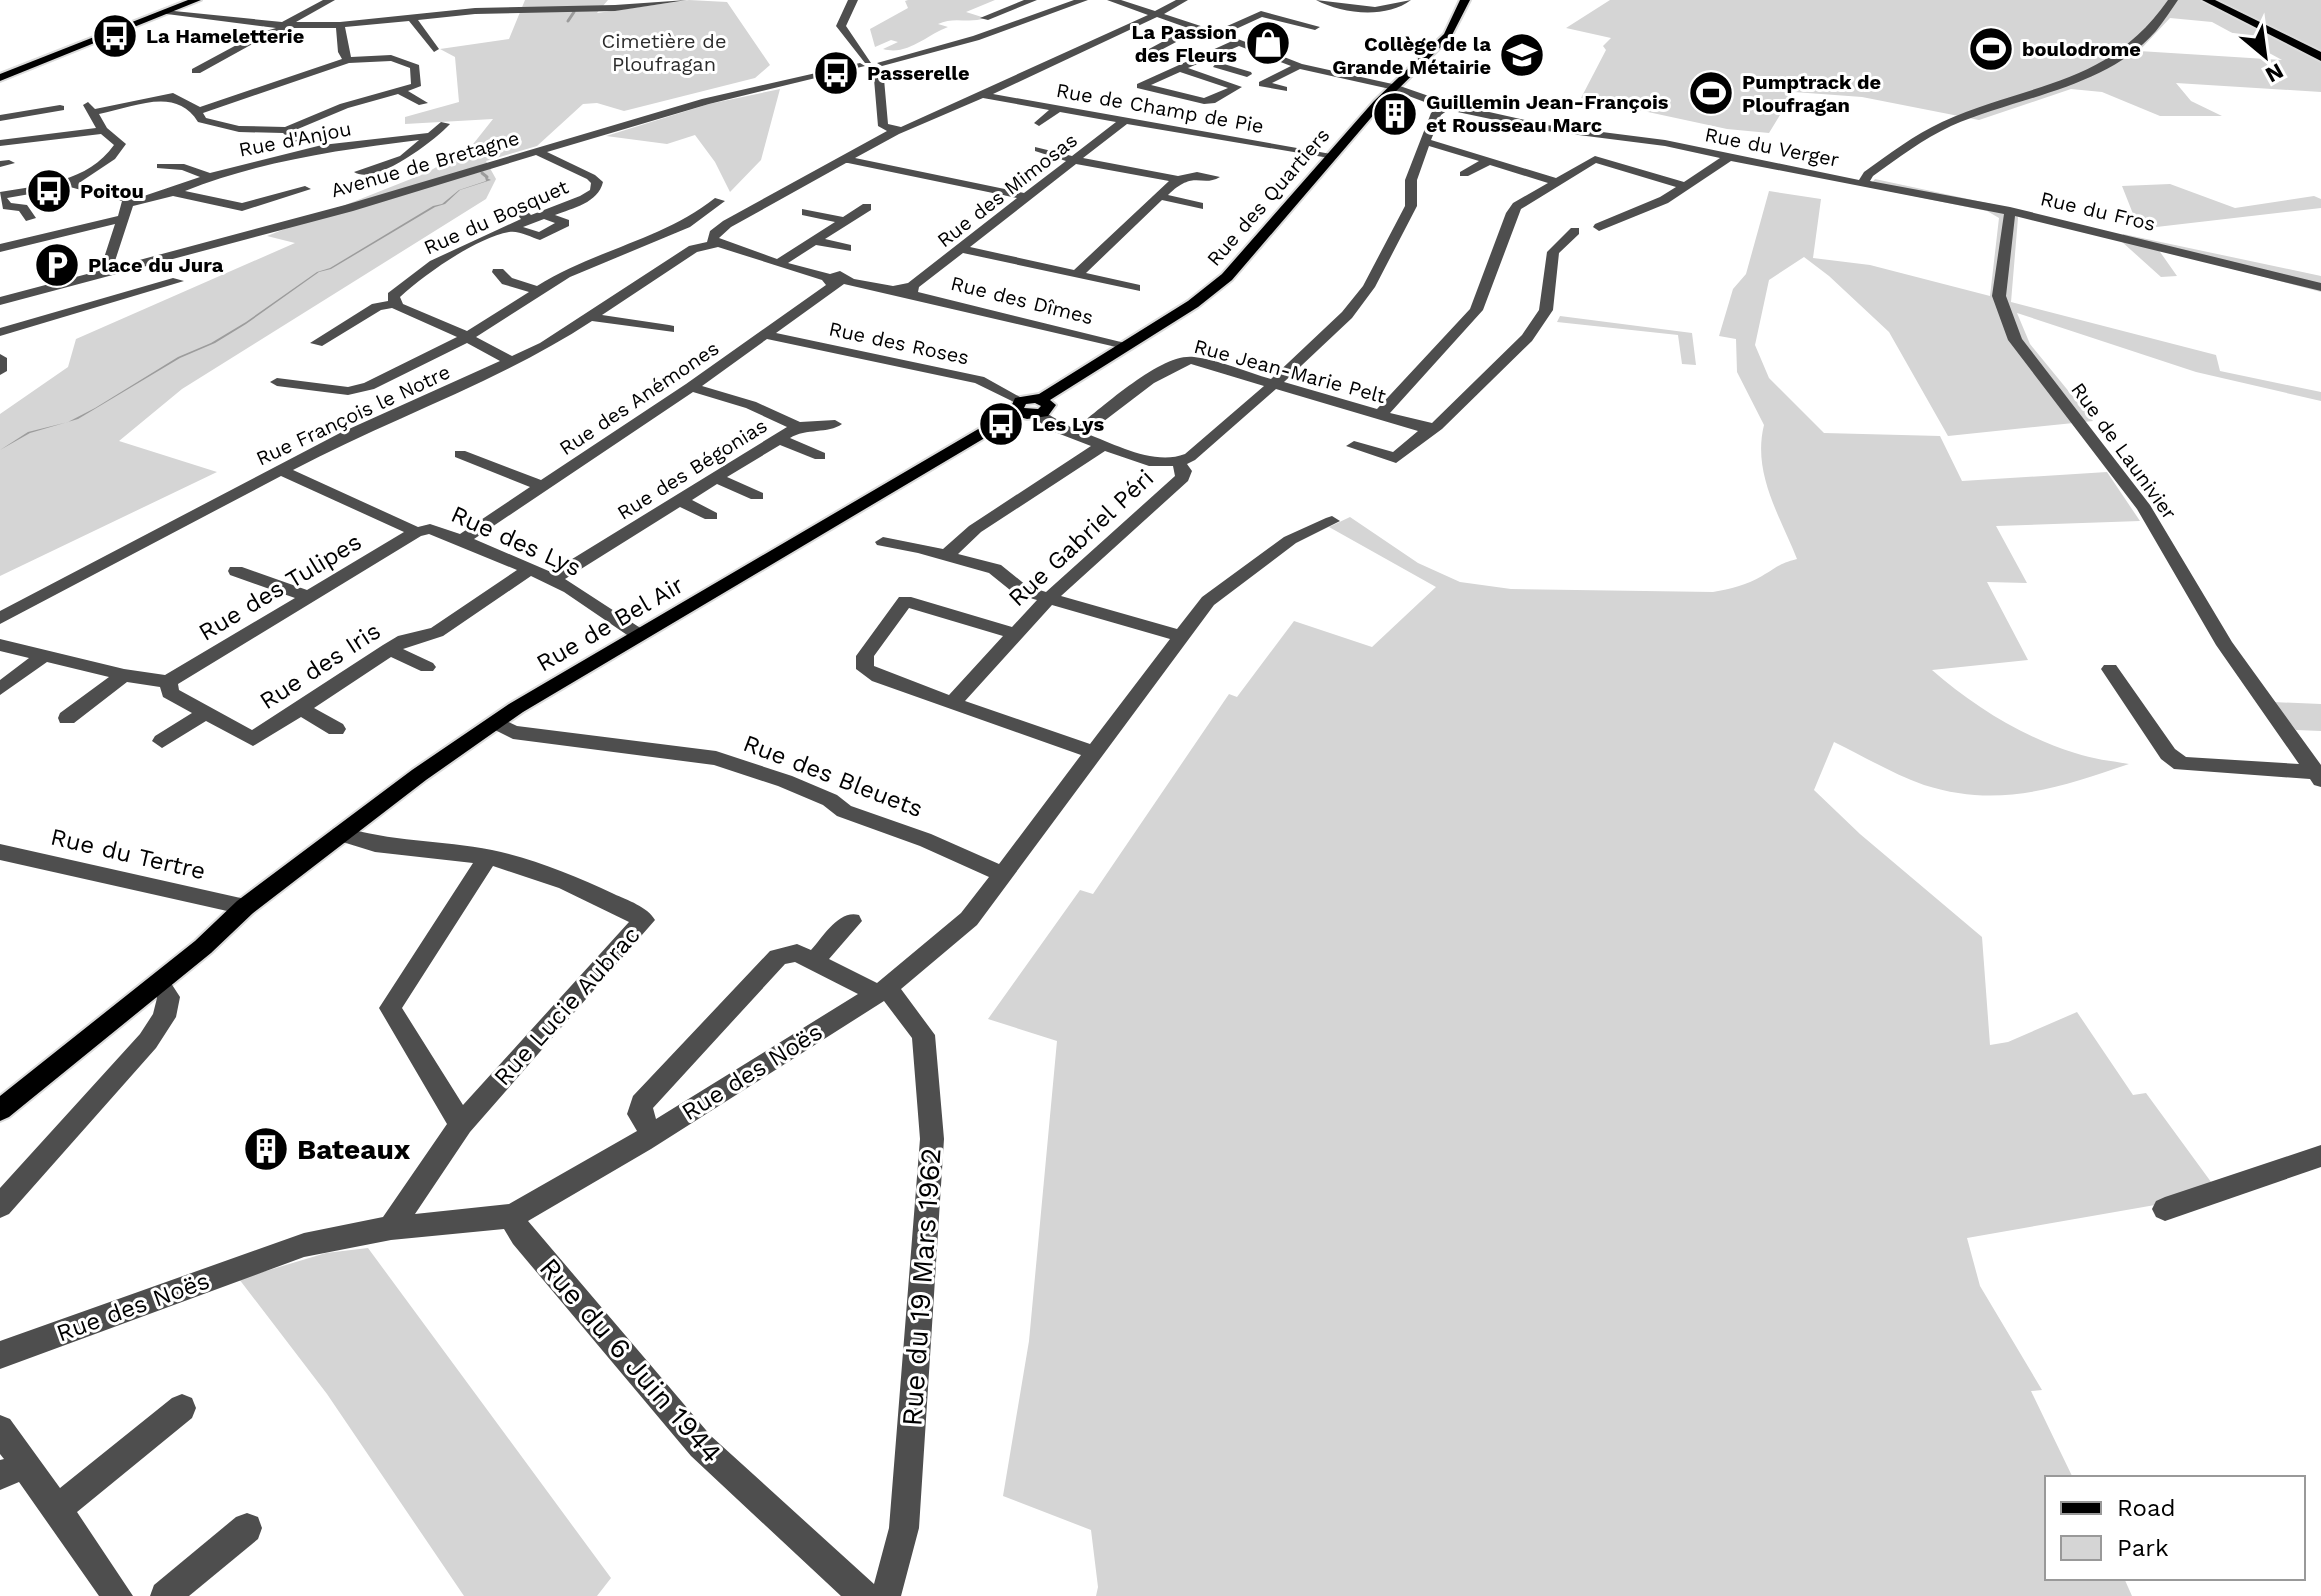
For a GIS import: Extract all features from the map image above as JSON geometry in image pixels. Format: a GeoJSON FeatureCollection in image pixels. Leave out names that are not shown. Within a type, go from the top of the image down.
{"type":"FeatureCollection","features":[{"type":"Feature","properties":{"kind":"highway"},"geometry":{"type":"LineString","coordinates":[[2210,1],[2321,57]]}},
{"type":"Feature","properties":{"kind":"main road"},"geometry":{"type":"LineString","coordinates":[[0,78],[196,0]]}},
{"type":"Feature","properties":{"kind":"main road","name":"Rue des Quartiers"},"geometry":{"type":"LineString","coordinates":[[1019,407],[1040,407],[1124,347],[1193,304],[1227,277],[1393,87],[1448,35],[1464,0]]}},
{"type":"Feature","properties":{"kind":"main road","name":"Rue de Bel Air"},"geometry":{"type":"LineString","coordinates":[[0,1110],[203,947],[245,907],[496,722],[1019,407]]}},
{"type":"Feature","properties":{"kind":"street"},"geometry":{"type":"LineString","coordinates":[[196,71],[330,0]]}},
{"type":"Feature","properties":{"kind":"street"},"geometry":{"type":"LineString","coordinates":[[164,13],[286,25],[340,25],[475,11],[615,8],[682,0]]}},
{"type":"Feature","properties":{"kind":"street"},"geometry":{"type":"LineString","coordinates":[[853,0],[841,26],[879,79],[883,126],[896,131]]}},
{"type":"Feature","properties":{"kind":"street"},"geometry":{"type":"LineString","coordinates":[[985,18],[1032,0]]}},
{"type":"Feature","properties":{"kind":"street","name":"Avenue de Bretagne"},"geometry":{"type":"LineString","coordinates":[[0,301],[349,208],[706,101],[987,35],[1083,0]]}},
{"type":"Feature","properties":{"kind":"street","name":"Rue du Verger"},"geometry":{"type":"LineString","coordinates":[[1112,0],[1217,34],[1299,66],[1393,87],[1446,106],[1547,128],[1665,143],[1728,158],[1864,182]]}},
{"type":"Feature","properties":{"kind":"street"},"geometry":{"type":"LineString","coordinates":[[837,281],[719,243],[712,240],[714,234],[896,131],[983,95],[1183,0]]}},
{"type":"Feature","properties":{"kind":"street"},"geometry":{"type":"LineString","coordinates":[[1325,0],[1380,15],[1406,0]]}},
{"type":"Feature","properties":{"kind":"street"},"geometry":{"type":"LineString","coordinates":[[1864,182],[1868,174],[1945,125],[2072,83],[2127,55],[2173,0]]}},
{"type":"Feature","properties":{"kind":"street"},"geometry":{"type":"LineString","coordinates":[[1217,34],[1261,14],[1315,27]]}},
{"type":"Feature","properties":{"kind":"street"},"geometry":{"type":"LineString","coordinates":[[411,17],[434,49]]}},
{"type":"Feature","properties":{"kind":"street"},"geometry":{"type":"LineString","coordinates":[[340,25],[343,52],[348,60]]}},
{"type":"Feature","properties":{"kind":"street"},"geometry":{"type":"LineString","coordinates":[[1139,58],[1197,27]]}},
{"type":"Feature","properties":{"kind":"street"},"geometry":{"type":"LineString","coordinates":[[1224,104],[1141,86],[1239,42]]}},
{"type":"Feature","properties":{"kind":"street"},"geometry":{"type":"LineString","coordinates":[[30,218],[23,208],[7,206],[0,197],[70,184],[117,151],[120,144],[103,130],[91,108],[173,96],[199,111],[348,60],[394,57],[415,67],[416,86],[344,106],[286,130],[239,129],[202,120],[198,116],[199,111]]}},
{"type":"Feature","properties":{"kind":"street"},"geometry":{"type":"LineString","coordinates":[[1201,61],[1247,74]]}},
{"type":"Feature","properties":{"kind":"street"},"geometry":{"type":"LineString","coordinates":[[1283,89],[1263,84],[1299,66]]}},
{"type":"Feature","properties":{"kind":"street"},"geometry":{"type":"LineString","coordinates":[[1180,69],[1237,85],[1211,101]]}},
{"type":"Feature","properties":{"kind":"street"},"geometry":{"type":"LineString","coordinates":[[400,91],[423,103]]}},
{"type":"Feature","properties":{"kind":"street","name":"Rue de Champ de Pie"},"geometry":{"type":"LineString","coordinates":[[983,95],[1331,157]]}},
{"type":"Feature","properties":{"kind":"street"},"geometry":{"type":"LineString","coordinates":[[1178,462],[1190,457],[1274,384],[1347,315],[1369,287],[1411,206],[1411,180],[1436,113],[1446,106]]}},
{"type":"Feature","properties":{"kind":"street"},"geometry":{"type":"LineString","coordinates":[[0,118],[60,108]]}},
{"type":"Feature","properties":{"kind":"street"},"geometry":{"type":"LineString","coordinates":[[1039,123],[1058,108]]}},
{"type":"Feature","properties":{"kind":"street","name":"Rue des Mimosas"},"geometry":{"type":"LineString","coordinates":[[911,290],[1125,120]]}},
{"type":"Feature","properties":{"kind":"street"},"geometry":{"type":"LineString","coordinates":[[360,172],[404,158],[445,124]]}},
{"type":"Feature","properties":{"kind":"street"},"geometry":{"type":"LineString","coordinates":[[0,143],[103,130]]}},
{"type":"Feature","properties":{"kind":"street"},"geometry":{"type":"LineString","coordinates":[[286,130],[304,152]]}},
{"type":"Feature","properties":{"kind":"street","name":"Rue d'Anjou"},"geometry":{"type":"LineString","coordinates":[[128,201],[173,192],[210,177],[304,152],[428,136]]}},
{"type":"Feature","properties":{"kind":"street"},"geometry":{"type":"LineString","coordinates":[[1427,142],[1558,182]]}},
{"type":"Feature","properties":{"kind":"street"},"geometry":{"type":"LineString","coordinates":[[1039,149],[1075,160],[1178,179],[1197,175],[1214,177]]}},
{"type":"Feature","properties":{"kind":"street","name":"Rue du Bosquet"},"geometry":{"type":"LineString","coordinates":[[396,303],[393,296],[409,279],[465,248],[584,199],[595,191],[597,182],[538,152]]}},
{"type":"Feature","properties":{"kind":"street"},"geometry":{"type":"LineString","coordinates":[[1599,227],[1664,200],[1728,158]]}},
{"type":"Feature","properties":{"kind":"street"},"geometry":{"type":"LineString","coordinates":[[1379,416],[1476,310],[1512,213],[1595,159],[1685,186]]}},
{"type":"Feature","properties":{"kind":"street"},"geometry":{"type":"LineString","coordinates":[[848,160],[1028,197]]}},
{"type":"Feature","properties":{"kind":"street"},"geometry":{"type":"LineString","coordinates":[[1464,174],[1488,161]]}},
{"type":"Feature","properties":{"kind":"street"},"geometry":{"type":"LineString","coordinates":[[161,166],[184,167],[210,177]]}},
{"type":"Feature","properties":{"kind":"street"},"geometry":{"type":"LineString","coordinates":[[1077,275],[1178,179]]}},
{"type":"Feature","properties":{"kind":"street","name":"Rue du Fros"},"geometry":{"type":"LineString","coordinates":[[1864,182],[2010,211],[2321,287]]}},
{"type":"Feature","properties":{"kind":"street"},"geometry":{"type":"LineString","coordinates":[[70,184],[128,201],[109,261],[113,270]]}},
{"type":"Feature","properties":{"kind":"street"},"geometry":{"type":"LineString","coordinates":[[173,192],[242,207],[305,189]]}},
{"type":"Feature","properties":{"kind":"street"},"geometry":{"type":"LineString","coordinates":[[1160,196],[1199,206]]}},
{"type":"Feature","properties":{"kind":"street"},"geometry":{"type":"LineString","coordinates":[[530,221],[518,209],[537,199]]}},
{"type":"Feature","properties":{"kind":"street"},"geometry":{"type":"LineString","coordinates":[[277,382],[348,391],[369,386],[493,322],[537,290],[581,266],[680,230],[698,220],[719,201]]}},
{"type":"Feature","properties":{"kind":"street"},"geometry":{"type":"LineString","coordinates":[[778,264],[867,207]]}},
{"type":"Feature","properties":{"kind":"street"},"geometry":{"type":"LineString","coordinates":[[90,210],[98,224]]}},
{"type":"Feature","properties":{"kind":"street","name":"Rue de Launivier"},"geometry":{"type":"LineString","coordinates":[[2010,211],[1999,296],[2015,340],[2144,508],[2225,645],[2318,776]]}},
{"type":"Feature","properties":{"kind":"street"},"geometry":{"type":"LineString","coordinates":[[806,212],[845,221]]}},
{"type":"Feature","properties":{"kind":"street"},"geometry":{"type":"LineString","coordinates":[[515,228],[540,236],[565,223],[545,215]]}},
{"type":"Feature","properties":{"kind":"street"},"geometry":{"type":"LineString","coordinates":[[0,248],[123,218]]}},
{"type":"Feature","properties":{"kind":"street"},"geometry":{"type":"LineString","coordinates":[[1354,446],[1396,458],[1429,429],[1437,426],[1527,338],[1546,310],[1553,252],[1575,231]]}},
{"type":"Feature","properties":{"kind":"street"},"geometry":{"type":"LineString","coordinates":[[815,241],[847,248]]}},
{"type":"Feature","properties":{"kind":"street","name":"Rue François le Notre"},"geometry":{"type":"LineString","coordinates":[[0,618],[345,436],[545,346],[693,249],[719,243]]}},
{"type":"Feature","properties":{"kind":"street"},"geometry":{"type":"LineString","coordinates":[[962,249],[1135,288]]}},
{"type":"Feature","properties":{"kind":"street"},"geometry":{"type":"LineString","coordinates":[[498,272],[507,281],[537,290]]}},
{"type":"Feature","properties":{"kind":"street"},"geometry":{"type":"LineString","coordinates":[[0,332],[178,281]]}},
{"type":"Feature","properties":{"kind":"street","name":"Rue des Dîmes"},"geometry":{"type":"LineString","coordinates":[[837,281],[893,290],[897,295],[911,290],[1124,347]]}},
{"type":"Feature","properties":{"kind":"street","name":"Rue des Anémones"},"geometry":{"type":"LineString","coordinates":[[462,540],[767,335],[837,281]]}},
{"type":"Feature","properties":{"kind":"street"},"geometry":{"type":"LineString","coordinates":[[317,343],[377,307],[396,303],[512,361]]}},
{"type":"Feature","properties":{"kind":"street"},"geometry":{"type":"LineString","coordinates":[[589,317],[669,329]]}},
{"type":"Feature","properties":{"kind":"street","name":"Rue des Roses"},"geometry":{"type":"LineString","coordinates":[[767,335],[979,380],[1019,407]]}},
{"type":"Feature","properties":{"kind":"street"},"geometry":{"type":"LineString","coordinates":[[0,358],[0,371]]}},
{"type":"Feature","properties":{"kind":"street","name":"Rue Jean-Marie Pelt"},"geometry":{"type":"LineString","coordinates":[[1076,435],[1121,400],[1182,361],[1191,360],[1429,429]]}},
{"type":"Feature","properties":{"kind":"street","name":"Rue des Bégonias"},"geometry":{"type":"LineString","coordinates":[[691,387],[751,405],[798,427]]}},
{"type":"Feature","properties":{"kind":"street","name":"Rue Gabriel Péri"},"geometry":{"type":"LineString","coordinates":[[953,703],[1049,598],[1182,478],[1184,471],[1178,462],[1149,461],[1057,428],[1040,407]]}},
{"type":"Feature","properties":{"kind":"street"},"geometry":{"type":"LineString","coordinates":[[798,427],[835,424]]}},
{"type":"Feature","properties":{"kind":"street","name":"Rue des Bégonias"},"geometry":{"type":"LineString","coordinates":[[552,579],[798,427]]}},
{"type":"Feature","properties":{"kind":"street"},"geometry":{"type":"LineString","coordinates":[[779,439],[820,456]]}},
{"type":"Feature","properties":{"kind":"street"},"geometry":{"type":"LineString","coordinates":[[947,555],[975,529],[1103,445]]}},
{"type":"Feature","properties":{"kind":"street"},"geometry":{"type":"LineString","coordinates":[[460,454],[543,487]]}},
{"type":"Feature","properties":{"kind":"street","name":"Rue des Lys"},"geometry":{"type":"LineString","coordinates":[[281,470],[416,532],[430,529],[462,540],[552,579],[639,635]]}},
{"type":"Feature","properties":{"kind":"street"},"geometry":{"type":"LineString","coordinates":[[716,478],[757,496]]}},
{"type":"Feature","properties":{"kind":"street"},"geometry":{"type":"LineString","coordinates":[[680,500],[711,516]]}},
{"type":"Feature","properties":{"kind":"street","name":"Rue des Noës"},"geometry":{"type":"LineString","coordinates":[[0,1355],[304,1245],[391,1228],[511,1216],[539,1203],[883,991],[969,919],[1208,601],[1290,540],[1332,521]]}},
{"type":"Feature","properties":{"kind":"street","name":"Rue des Tulipes"},"geometry":{"type":"LineString","coordinates":[[168,682],[416,532]]}},
{"type":"Feature","properties":{"kind":"street"},"geometry":{"type":"LineString","coordinates":[[883,542],[995,569],[1021,590],[1180,636]]}},
{"type":"Feature","properties":{"kind":"street","name":"Rue des Iris"},"geometry":{"type":"LineString","coordinates":[[168,682],[170,693],[253,739],[389,649],[404,640],[437,632],[529,570]]}},
{"type":"Feature","properties":{"kind":"street"},"geometry":{"type":"LineString","coordinates":[[236,571],[309,597]]}},
{"type":"Feature","properties":{"kind":"street"},"geometry":{"type":"LineString","coordinates":[[1015,634],[905,601],[865,656],[865,669],[878,677],[1092,752]]}},
{"type":"Feature","properties":{"kind":"street"},"geometry":{"type":"LineString","coordinates":[[0,645],[124,675],[168,682]]}},
{"type":"Feature","properties":{"kind":"street"},"geometry":{"type":"LineString","coordinates":[[389,649],[427,667]]}},
{"type":"Feature","properties":{"kind":"street"},"geometry":{"type":"LineString","coordinates":[[0,689],[44,656]]}},
{"type":"Feature","properties":{"kind":"street"},"geometry":{"type":"LineString","coordinates":[[2110,669],[2168,754],[2181,764],[2318,776]]}},
{"type":"Feature","properties":{"kind":"street"},"geometry":{"type":"LineString","coordinates":[[67,718],[124,675]]}},
{"type":"Feature","properties":{"kind":"street"},"geometry":{"type":"LineString","coordinates":[[300,708],[336,729]]}},
{"type":"Feature","properties":{"kind":"street"},"geometry":{"type":"LineString","coordinates":[[162,741],[207,712]]}},
{"type":"Feature","properties":{"kind":"street","name":"Rue des Bleuets"},"geometry":{"type":"LineString","coordinates":[[496,722],[513,732],[716,758],[785,781],[830,800],[844,811],[905,835],[924,839],[1004,875]]}},
{"type":"Feature","properties":{"kind":"street"},"geometry":{"type":"LineString","coordinates":[[340,834],[367,845],[488,857],[390,1008],[461,1124]]}},
{"type":"Feature","properties":{"kind":"street","name":"Rue du Tertre"},"geometry":{"type":"LineString","coordinates":[[0,852],[245,907]]}},
{"type":"Feature","properties":{"kind":"street","name":"Rue Lucie Aubrac"},"geometry":{"type":"LineString","coordinates":[[391,1228],[461,1124],[644,920],[617,903],[488,857]]}},
{"type":"Feature","properties":{"kind":"street"},"geometry":{"type":"LineString","coordinates":[[814,961],[851,921]]}},
{"type":"Feature","properties":{"kind":"street"},"geometry":{"type":"LineString","coordinates":[[653,1134],[639,1114],[642,1103],[778,957],[797,953],[883,991]]}},
{"type":"Feature","properties":{"kind":"street"},"geometry":{"type":"LineString","coordinates":[[0,1206],[148,1041],[164,1017],[169,997],[159,983]]}},
{"type":"Feature","properties":{"kind":"street","name":"Rue du 19 Mars 1962"},"geometry":{"type":"LineString","coordinates":[[883,991],[923,1035],[932,1139],[904,1528],[886,1596]]}},
{"type":"Feature","properties":{"kind":"street"},"geometry":{"type":"LineString","coordinates":[[2165,1209],[2321,1156]]}},
{"type":"Feature","properties":{"kind":"street","name":"Rue du 6 Juin 1944"},"geometry":{"type":"LineString","coordinates":[[511,1216],[522,1235],[701,1446],[864,1596]]}},
{"type":"Feature","properties":{"kind":"street"},"geometry":{"type":"LineString","coordinates":[[56,1510],[182,1408]]}},
{"type":"Feature","properties":{"kind":"street"},"geometry":{"type":"LineString","coordinates":[[0,1429],[12,1470],[56,1510],[118,1596]]}},
{"type":"Feature","properties":{"kind":"street"},"geometry":{"type":"LineString","coordinates":[[165,1596],[247,1528]]}},
{"type":"Feature","properties":{"kind":"green space","name":"Cimetière de Ploufragan"},"geometry":{"type":"Polygon","coordinates":[[[525,0],[608,0],[597,13],[689,0],[727,2],[770,65],[755,78],[624,111],[597,103],[583,104],[537,146],[486,161],[496,179],[486,199],[182,389],[119,441],[217,472],[0,576],[0,414],[68,367],[76,339],[295,243],[267,236],[426,173],[470,148],[493,119],[405,124],[405,117],[459,102],[455,57],[440,49],[509,39],[525,0]]]}},
{"type":"Feature","properties":{"kind":"green space"},"geometry":{"type":"Polygon","coordinates":[[[995,0],[966,12],[985,18],[938,24],[948,27],[901,50],[883,49],[898,42],[891,40],[875,47],[870,29],[908,8],[905,1],[995,0]]]}},
{"type":"Feature","properties":{"kind":"green space"},"geometry":{"type":"Polygon","coordinates":[[[1610,0],[2321,0],[2321,92],[2176,83],[2191,101],[2222,116],[2160,116],[2102,92],[2071,89],[1979,120],[1862,97],[1794,92],[1769,133],[1727,129],[1620,106],[1622,104],[1581,98],[1606,50],[1603,46],[1611,38],[1566,28],[1610,0]],[[2170,18],[2139,51],[2282,60],[2212,22],[2170,18]]]}},
{"type":"Feature","properties":{"kind":"green space"},"geometry":{"type":"Polygon","coordinates":[[[780,89],[761,160],[730,192],[715,162],[695,135],[667,144],[606,136],[709,104],[780,89]]]}},
{"type":"Feature","properties":{"kind":"green space"},"geometry":{"type":"Polygon","coordinates":[[[1875,179],[2015,209],[2018,218],[2011,302],[2216,355],[2220,371],[2321,392],[2321,401],[2196,372],[2017,313],[2030,344],[2093,421],[1948,436],[1889,332],[1804,257],[1769,280],[1755,345],[1769,378],[1824,433],[1940,436],[1962,481],[2107,472],[2140,521],[1996,526],[2027,583],[1987,582],[2028,660],[1932,670],[1982,708],[2036,738],[2082,755],[2129,764],[2053,788],[1978,795],[1924,785],[1834,742],[1814,790],[1860,834],[1982,937],[1990,1045],[2008,1042],[2077,1012],[2133,1095],[2146,1093],[2214,1186],[2155,1205],[1967,1238],[1980,1286],[2042,1390],[2031,1391],[2072,1476],[2045,1476],[2045,1580],[2125,1580],[2132,1596],[1096,1596],[1098,1587],[1091,1530],[1003,1496],[1029,1341],[1057,1041],[988,1019],[1080,890],[1093,894],[1229,694],[1237,697],[1294,621],[1372,647],[1436,587],[1329,527],[1350,517],[1418,563],[1460,582],[1511,589],[1713,592],[1744,584],[1797,559],[1765,477],[1761,443],[1764,425],[1737,372],[1736,339],[1719,336],[1733,289],[1746,274],[1769,191],[1821,199],[1813,258],[1870,265],[1990,296],[1999,218],[1987,211],[1869,187],[1875,179]]]}},
{"type":"Feature","properties":{"kind":"green space"},"geometry":{"type":"Polygon","coordinates":[[[2170,184],[2235,208],[2314,196],[2321,199],[2321,208],[2139,229],[2122,186],[2170,184]]]}},
{"type":"Feature","properties":{"kind":"green space"},"geometry":{"type":"Polygon","coordinates":[[[2123,234],[2321,276],[2321,292],[2158,249],[2177,276],[2161,277],[2121,241],[2123,234]]]}},
{"type":"Feature","properties":{"kind":"green space"},"geometry":{"type":"Polygon","coordinates":[[[1560,316],[1692,333],[1696,365],[1682,364],[1678,335],[1557,322],[1560,316]]]}},
{"type":"Feature","properties":{"kind":"green space"},"geometry":{"type":"Polygon","coordinates":[[[2273,702],[2321,704],[2321,731],[2296,730],[2273,702]]]}},
{"type":"Feature","properties":{"kind":"green space"},"geometry":{"type":"Polygon","coordinates":[[[368,1248],[611,1578],[597,1596],[464,1596],[327,1394],[239,1279],[326,1253],[368,1248]]]}},
{"type":"Feature","properties":{"kind":"shaded area"},"geometry":{"type":"Polygon","coordinates":[[[485,177],[491,180],[460,190],[445,204],[331,269],[319,272],[246,324],[215,343],[180,358],[78,419],[68,422],[178,357],[211,343],[317,272],[330,268],[433,206],[442,204],[459,190],[486,181],[485,177]]]}},
{"type":"Feature","properties":{"kind":"shaded area"},"geometry":{"type":"Polygon","coordinates":[[[66,422],[30,433],[0,450],[28,432],[66,422]]]}},
{"type":"Feature","properties":{"kind":"waterway"},"geometry":{"type":"LineString","coordinates":[[568,21],[574,12]]}},
{"type":"Feature","properties":{"kind":"waterway"},"geometry":{"type":"LineString","coordinates":[[482,173],[487,177]]}},
{"type":"Feature","properties":{"kind":"place","name":"La Hameletterie"},"geometry":{"type":"Point","coordinates":[115,36]}},
{"type":"Feature","properties":{"kind":"place","name":"La Passion des Fleurs"},"geometry":{"type":"Point","coordinates":[1268,43]}},
{"type":"Feature","properties":{"kind":"place","name":"boulodrome"},"geometry":{"type":"Point","coordinates":[1991,49]}},
{"type":"Feature","properties":{"kind":"place","name":"Collège de la Grande Métairie"},"geometry":{"type":"Point","coordinates":[1522,55]}},
{"type":"Feature","properties":{"kind":"place","name":"Passerelle"},"geometry":{"type":"Point","coordinates":[836,73]}},
{"type":"Feature","properties":{"kind":"place","name":"Pumptrack de Ploufragan"},"geometry":{"type":"Point","coordinates":[1711,93]}},
{"type":"Feature","properties":{"kind":"place","name":"Guillemin Jean-François et Rousseau Marc"},"geometry":{"type":"Point","coordinates":[1395,114]}},
{"type":"Feature","properties":{"kind":"place","name":"Poitou"},"geometry":{"type":"Point","coordinates":[49,191]}},
{"type":"Feature","properties":{"kind":"place","name":"Place du Jura"},"geometry":{"type":"Point","coordinates":[57,265]}},
{"type":"Feature","properties":{"kind":"place","name":"Les Lys"},"geometry":{"type":"Point","coordinates":[1001,424]}},
{"type":"Feature","properties":{"kind":"place","name":"Bateaux"},"geometry":{"type":"Point","coordinates":[266,1149]}}]}
